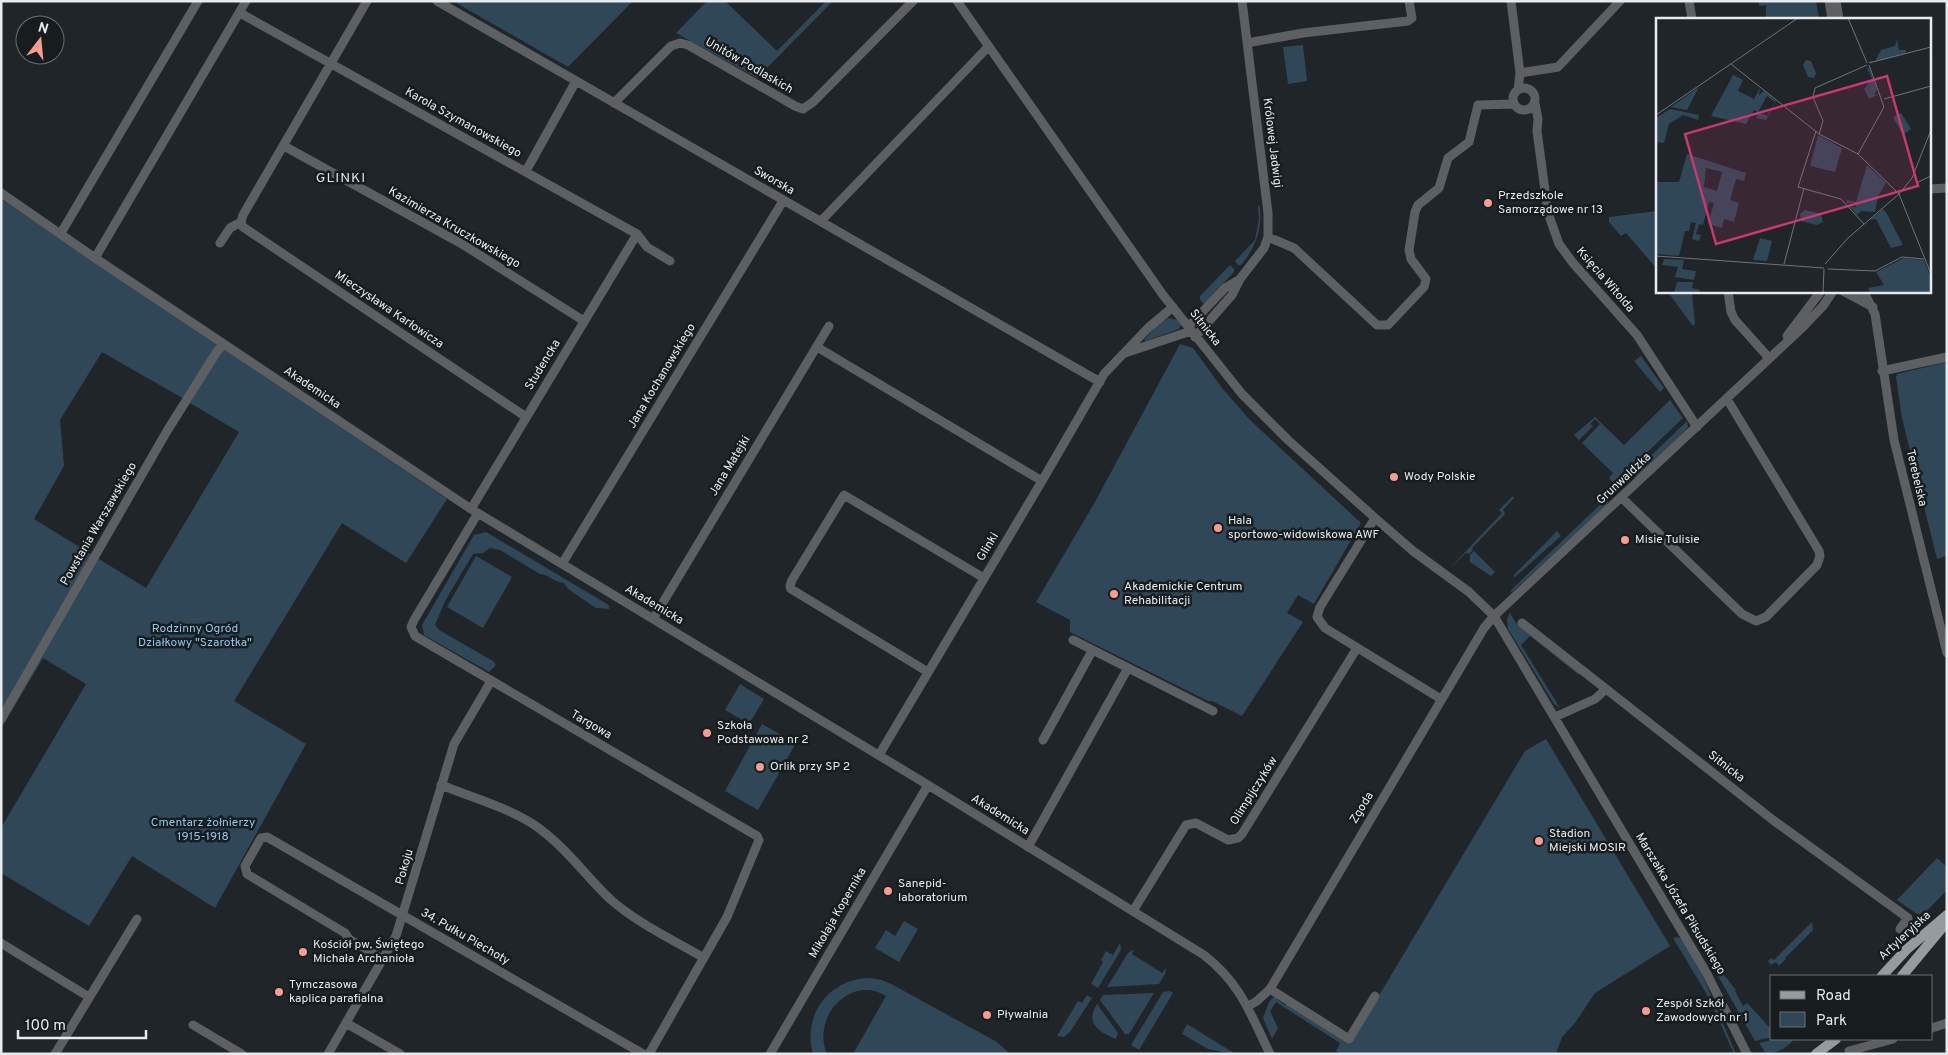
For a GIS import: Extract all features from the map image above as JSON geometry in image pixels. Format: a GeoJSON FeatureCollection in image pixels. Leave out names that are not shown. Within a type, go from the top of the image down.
{"type":"FeatureCollection","features":[{"type":"Feature","properties":{"kind":"main road","name":"Artyleryjska"},"geometry":{"type":"LineString","coordinates":[[1884,975],[1906,950],[1947,915]]}},
{"type":"Feature","properties":{"kind":"main road","name":"Artyleryjska"},"geometry":{"type":"LineString","coordinates":[[1903,975],[1947,922]]}},
{"type":"Feature","properties":{"kind":"main road"},"geometry":{"type":"LineString","coordinates":[[1816,1054],[1835,1040]]}},
{"type":"Feature","properties":{"kind":"street"},"geometry":{"type":"LineString","coordinates":[[60,233],[198,1]]}},
{"type":"Feature","properties":{"kind":"street"},"geometry":{"type":"LineString","coordinates":[[95,258],[246,1]]}},
{"type":"Feature","properties":{"kind":"street"},"geometry":{"type":"LineString","coordinates":[[220,243],[230,228],[241,222],[367,1]]}},
{"type":"Feature","properties":{"kind":"street","name":"Sworska"},"geometry":{"type":"LineString","coordinates":[[437,1],[1100,382]]}},
{"type":"Feature","properties":{"kind":"street","name":"Unitów Podlaskich"},"geometry":{"type":"LineString","coordinates":[[614,103],[672,46],[680,43],[688,45],[803,109],[814,102],[913,1]]}},
{"type":"Feature","properties":{"kind":"street","name":"Sitnicka"},"geometry":{"type":"LineString","coordinates":[[957,1],[1191,332],[1242,394],[1375,518],[1413,551],[1469,592],[1494,616]]}},
{"type":"Feature","properties":{"kind":"street","name":"Królowej Jadwigi"},"geometry":{"type":"LineString","coordinates":[[1191,332],[1232,295],[1240,279],[1264,248],[1268,237],[1268,213],[1242,1]]}},
{"type":"Feature","properties":{"kind":"street"},"geometry":{"type":"LineString","coordinates":[[1247,43],[1303,33],[1408,21],[1412,18],[1409,1]]}},
{"type":"Feature","properties":{"kind":"street"},"geometry":{"type":"LineString","coordinates":[[1511,1],[1523,89],[1535,96],[1535,103],[1526,110],[1519,109],[1514,104],[1514,96],[1523,89]]}},
{"type":"Feature","properties":{"kind":"street"},"geometry":{"type":"LineString","coordinates":[[1520,73],[1558,67],[1620,1]]}},
{"type":"Feature","properties":{"kind":"street"},"geometry":{"type":"LineString","coordinates":[[1689,1],[1692,18]]}},
{"type":"Feature","properties":{"kind":"street"},"geometry":{"type":"LineString","coordinates":[[1829,1],[1832,18]]}},
{"type":"Feature","properties":{"kind":"street"},"geometry":{"type":"LineString","coordinates":[[1836,1],[1839,18]]}},
{"type":"Feature","properties":{"kind":"street","name":"Karola Szymanowskiego"},"geometry":{"type":"LineString","coordinates":[[240,13],[637,234],[648,247],[670,261]]}},
{"type":"Feature","properties":{"kind":"street"},"geometry":{"type":"LineString","coordinates":[[821,221],[988,47]]}},
{"type":"Feature","properties":{"kind":"street"},"geometry":{"type":"LineString","coordinates":[[526,171],[576,81]]}},
{"type":"Feature","properties":{"kind":"street","name":"Księcia Witolda"},"geometry":{"type":"LineString","coordinates":[[1535,103],[1548,213],[1559,244],[1573,263],[1637,335],[1697,427]]}},
{"type":"Feature","properties":{"kind":"street"},"geometry":{"type":"LineString","coordinates":[[1268,237],[1285,242],[1294,248],[1377,325],[1388,325],[1424,287],[1426,279],[1411,259],[1408,250],[1418,205],[1439,188],[1447,160],[1469,142],[1478,105],[1514,104]]}},
{"type":"Feature","properties":{"kind":"street","name":"Księcia Witolda"},"geometry":{"type":"LineString","coordinates":[[1526,110],[1537,132]]}},
{"type":"Feature","properties":{"kind":"street","name":"Kazimierza Kruczkowskiego"},"geometry":{"type":"LineString","coordinates":[[284,146],[462,244],[584,321]]}},
{"type":"Feature","properties":{"kind":"street","name":"Akademicka"},"geometry":{"type":"LineString","coordinates":[[1,193],[474,511],[879,755],[1204,955],[1231,980],[1247,1007],[1270,1054]]}},
{"type":"Feature","properties":{"kind":"street","name":"Jana Kochanowskiego"},"geometry":{"type":"LineString","coordinates":[[562,564],[783,201]]}},
{"type":"Feature","properties":{"kind":"street","name":"Mieczysława Karłowicza"},"geometry":{"type":"LineString","coordinates":[[241,222],[243,227],[526,417]]}},
{"type":"Feature","properties":{"kind":"street","name":"Studencka"},"geometry":{"type":"LineString","coordinates":[[412,630],[414,620],[526,417],[637,234]]}},
{"type":"Feature","properties":{"kind":"street"},"geometry":{"type":"LineString","coordinates":[[1728,292],[1735,320],[1769,358]]}},
{"type":"Feature","properties":{"kind":"street"},"geometry":{"type":"LineString","coordinates":[[1769,358],[1820,292]]}},
{"type":"Feature","properties":{"kind":"street"},"geometry":{"type":"LineString","coordinates":[[1823,306],[1831,292]]}},
{"type":"Feature","properties":{"kind":"street"},"geometry":{"type":"LineString","coordinates":[[1860,292],[1866,296],[1873,308]]}},
{"type":"Feature","properties":{"kind":"street"},"geometry":{"type":"LineString","coordinates":[[1769,358],[1832,298],[1846,293],[1873,308]]}},
{"type":"Feature","properties":{"kind":"street","name":"Glinki"},"geometry":{"type":"LineString","coordinates":[[879,755],[1104,374],[1148,328],[1173,307]]}},
{"type":"Feature","properties":{"kind":"street","name":"Terebelska"},"geometry":{"type":"LineString","coordinates":[[1873,308],[1894,440],[1947,653]]}},
{"type":"Feature","properties":{"kind":"street","name":"Jana Matejki"},"geometry":{"type":"LineString","coordinates":[[653,619],[829,326]]}},
{"type":"Feature","properties":{"kind":"street","name":"Glinki"},"geometry":{"type":"LineString","coordinates":[[1122,354],[1191,332]]}},
{"type":"Feature","properties":{"kind":"street","name":"Powstania Warszawskiego"},"geometry":{"type":"LineString","coordinates":[[1,719],[167,431],[223,344]]}},
{"type":"Feature","properties":{"kind":"street"},"geometry":{"type":"LineString","coordinates":[[817,347],[1042,481]]}},
{"type":"Feature","properties":{"kind":"street"},"geometry":{"type":"LineString","coordinates":[[1882,371],[1947,357]]}},
{"type":"Feature","properties":{"kind":"street","name":"Grunwaldzka"},"geometry":{"type":"LineString","coordinates":[[1494,616],[1622,498],[1769,358]]}},
{"type":"Feature","properties":{"kind":"street"},"geometry":{"type":"LineString","coordinates":[[1622,498],[1742,614],[1756,621],[1771,613],[1816,565],[1820,556],[1819,551],[1726,400]]}},
{"type":"Feature","properties":{"kind":"street"},"geometry":{"type":"LineString","coordinates":[[928,672],[791,589],[792,580],[844,496],[984,578]]}},
{"type":"Feature","properties":{"kind":"street"},"geometry":{"type":"LineString","coordinates":[[1375,518],[1320,607],[1317,617],[1325,628],[1441,699]]}},
{"type":"Feature","properties":{"kind":"street","name":"Zgoda"},"geometry":{"type":"LineString","coordinates":[[1247,1007],[1270,989],[1441,699],[1484,628],[1494,616]]}},
{"type":"Feature","properties":{"kind":"street","name":"Marszałka Józefa Piłsudskiego"},"geometry":{"type":"LineString","coordinates":[[1494,616],[1556,717],[1706,972],[1747,1054]]}},
{"type":"Feature","properties":{"kind":"street","name":"Sitnicka"},"geometry":{"type":"LineString","coordinates":[[1522,623],[1773,820],[1908,918],[1900,929]]}},
{"type":"Feature","properties":{"kind":"street","name":"Targowa"},"geometry":{"type":"LineString","coordinates":[[412,630],[419,639],[756,836],[759,840],[727,917],[704,958]]}},
{"type":"Feature","properties":{"kind":"street"},"geometry":{"type":"LineString","coordinates":[[1072,640],[1213,710]]}},
{"type":"Feature","properties":{"kind":"street","name":"Olimpijczyków"},"geometry":{"type":"LineString","coordinates":[[1133,911],[1186,825],[1196,823],[1228,840],[1238,838],[1242,834],[1357,648]]}},
{"type":"Feature","properties":{"kind":"street"},"geometry":{"type":"LineString","coordinates":[[1043,740],[1092,650]]}},
{"type":"Feature","properties":{"kind":"street"},"geometry":{"type":"LineString","coordinates":[[1028,847],[1128,668]]}},
{"type":"Feature","properties":{"kind":"street","name":"Pokoju"},"geometry":{"type":"LineString","coordinates":[[328,1054],[384,960],[396,936],[454,744],[491,681]]}},
{"type":"Feature","properties":{"kind":"street"},"geometry":{"type":"LineString","coordinates":[[1556,717],[1595,699],[1606,688]]}},
{"type":"Feature","properties":{"kind":"street"},"geometry":{"type":"LineString","coordinates":[[441,785],[518,816],[534,825],[552,838],[628,914],[704,958],[649,1054]]}},
{"type":"Feature","properties":{"kind":"street","name":"Mikołaja Kopernika"},"geometry":{"type":"LineString","coordinates":[[770,1054],[928,785]]}},
{"type":"Feature","properties":{"kind":"street","name":"34. Pułku Piechoty"},"geometry":{"type":"LineString","coordinates":[[384,960],[349,940],[345,933],[247,874],[245,866],[261,838],[267,837],[643,1054]]}},
{"type":"Feature","properties":{"kind":"street"},"geometry":{"type":"LineString","coordinates":[[55,1054],[137,919]]}},
{"type":"Feature","properties":{"kind":"street"},"geometry":{"type":"LineString","coordinates":[[1,943],[89,997]]}},
{"type":"Feature","properties":{"kind":"street"},"geometry":{"type":"LineString","coordinates":[[1270,989],[1349,1039],[1375,996]]}},
{"type":"Feature","properties":{"kind":"street"},"geometry":{"type":"LineString","coordinates":[[346,1023],[400,1054]]}},
{"type":"Feature","properties":{"kind":"street"},"geometry":{"type":"LineString","coordinates":[[1933,1026],[1947,1023]]}},
{"type":"Feature","properties":{"kind":"street"},"geometry":{"type":"LineString","coordinates":[[193,1025],[242,1054]]}},
{"type":"Feature","properties":{"kind":"street"},"geometry":{"type":"LineString","coordinates":[[1849,1051],[1889,1040]]}},
{"type":"Feature","properties":{"kind":"green space"},"geometry":{"type":"Polygon","coordinates":[[[453,1],[633,1],[568,67],[453,1]]]}},
{"type":"Feature","properties":{"kind":"green space"},"geometry":{"type":"Polygon","coordinates":[[[707,1],[725,1],[777,51],[826,1],[833,1],[757,78],[676,33],[707,1]]]}},
{"type":"Feature","properties":{"kind":"green space"},"geometry":{"type":"Polygon","coordinates":[[[1759,1],[1816,1],[1819,18],[1766,18],[1766,5],[1759,6],[1759,1]]]}},
{"type":"Feature","properties":{"kind":"green space"},"geometry":{"type":"Polygon","coordinates":[[[1303,45],[1307,81],[1288,84],[1283,47],[1303,45]]]}},
{"type":"Feature","properties":{"kind":"green space"},"geometry":{"type":"Polygon","coordinates":[[[1,199],[217,345],[184,399],[102,352],[60,420],[64,466],[34,519],[146,588],[239,432],[190,403],[222,348],[447,499],[406,563],[342,523],[234,701],[306,744],[215,908],[132,856],[89,926],[1,873],[1,828],[86,684],[43,658],[1,729],[1,199]]]}},
{"type":"Feature","properties":{"kind":"green space"},"geometry":{"type":"Polygon","coordinates":[[[1258,205],[1260,207],[1260,223],[1257,238],[1246,258],[1241,265],[1238,265],[1235,261],[1255,240],[1259,219],[1258,205]]]}},
{"type":"Feature","properties":{"kind":"green space"},"geometry":{"type":"Polygon","coordinates":[[[1656,211],[1656,268],[1626,233],[1621,236],[1609,222],[1609,217],[1656,211]]]}},
{"type":"Feature","properties":{"kind":"green space"},"geometry":{"type":"Polygon","coordinates":[[[1230,265],[1234,272],[1204,304],[1200,300],[1200,296],[1230,265]]]}},
{"type":"Feature","properties":{"kind":"green space"},"geometry":{"type":"Polygon","coordinates":[[[1668,292],[1689,292],[1689,294],[1692,294],[1695,324],[1693,326],[1668,292]]]}},
{"type":"Feature","properties":{"kind":"green space"},"geometry":{"type":"Polygon","coordinates":[[[1168,318],[1178,320],[1181,325],[1179,329],[1146,341],[1144,340],[1157,325],[1168,318]]]}},
{"type":"Feature","properties":{"kind":"green space"},"geometry":{"type":"Polygon","coordinates":[[[1180,344],[1193,348],[1222,388],[1250,420],[1361,523],[1314,604],[1298,595],[1287,613],[1303,622],[1242,716],[1070,632],[1070,620],[1036,602],[1095,502],[1180,344]]]}},
{"type":"Feature","properties":{"kind":"green space"},"geometry":{"type":"Polygon","coordinates":[[[1641,356],[1664,388],[1660,392],[1634,361],[1641,356]]]}},
{"type":"Feature","properties":{"kind":"green space"},"geometry":{"type":"Polygon","coordinates":[[[1947,362],[1947,556],[1937,559],[1902,418],[1896,377],[1897,374],[1947,362]]]}},
{"type":"Feature","properties":{"kind":"green space"},"geometry":{"type":"Polygon","coordinates":[[[1670,400],[1683,418],[1614,484],[1609,478],[1613,473],[1582,443],[1600,424],[1595,419],[1590,424],[1593,426],[1579,440],[1574,435],[1595,417],[1624,445],[1670,400]]]}},
{"type":"Feature","properties":{"kind":"green space"},"geometry":{"type":"Polygon","coordinates":[[[1687,421],[1688,427],[1685,431],[1637,477],[1633,473],[1687,421]]]}},
{"type":"Feature","properties":{"kind":"green space"},"geometry":{"type":"Polygon","coordinates":[[[1610,495],[1607,505],[1512,592],[1510,591],[1610,495]]]}},
{"type":"Feature","properties":{"kind":"green space"},"geometry":{"type":"Polygon","coordinates":[[[1513,496],[1514,498],[1503,510],[1505,514],[1472,548],[1473,550],[1469,554],[1466,553],[1450,568],[1502,513],[1499,510],[1513,496]]]}},
{"type":"Feature","properties":{"kind":"green space"},"geometry":{"type":"Polygon","coordinates":[[[1557,531],[1561,536],[1514,578],[1514,575],[1557,531]]]}},
{"type":"Feature","properties":{"kind":"green space"},"geometry":{"type":"Polygon","coordinates":[[[486,532],[607,604],[609,609],[596,608],[568,589],[564,583],[540,574],[500,550],[490,548],[483,553],[473,554],[445,601],[435,625],[439,630],[493,661],[496,665],[489,672],[424,635],[422,625],[474,535],[486,532]]]}},
{"type":"Feature","properties":{"kind":"green space"},"geometry":{"type":"Polygon","coordinates":[[[1474,551],[1495,572],[1491,576],[1470,562],[1470,555],[1474,551]]]}},
{"type":"Feature","properties":{"kind":"green space"},"geometry":{"type":"Polygon","coordinates":[[[476,556],[512,577],[483,628],[447,607],[476,556]]]}},
{"type":"Feature","properties":{"kind":"green space"},"geometry":{"type":"Polygon","coordinates":[[[1510,613],[1516,623],[1578,669],[1579,675],[1530,636],[1521,645],[1560,708],[1554,704],[1508,629],[1507,619],[1510,613]]]}},
{"type":"Feature","properties":{"kind":"green space"},"geometry":{"type":"Polygon","coordinates":[[[740,684],[764,699],[749,724],[725,710],[740,684]]]}},
{"type":"Feature","properties":{"kind":"green space","name":"Orlik przy SP 2"},"geometry":{"type":"Polygon","coordinates":[[[762,724],[796,743],[758,810],[725,791],[762,724]]]}},
{"type":"Feature","properties":{"kind":"green space","name":"Stadion Miejski MOSIR"},"geometry":{"type":"Polygon","coordinates":[[[1546,739],[1670,946],[1595,993],[1575,1023],[1562,1037],[1556,1054],[1340,1054],[1336,1051],[1340,1043],[1276,1002],[1270,1011],[1278,1028],[1272,1039],[1263,1018],[1269,1002],[1275,995],[1285,1005],[1290,1004],[1350,1044],[1525,751],[1546,739]]]}},
{"type":"Feature","properties":{"kind":"green space"},"geometry":{"type":"Polygon","coordinates":[[[1937,858],[1947,867],[1947,890],[1921,917],[1897,900],[1937,858]]]}},
{"type":"Feature","properties":{"kind":"green space"},"geometry":{"type":"Polygon","coordinates":[[[904,921],[918,929],[899,962],[875,948],[886,930],[895,936],[904,921]]]}},
{"type":"Feature","properties":{"kind":"green space"},"geometry":{"type":"Polygon","coordinates":[[[1812,922],[1813,930],[1786,959],[1779,966],[1776,962],[1771,965],[1768,961],[1771,958],[1774,960],[1812,922]]]}},
{"type":"Feature","properties":{"kind":"green space"},"geometry":{"type":"Polygon","coordinates":[[[1678,937],[1682,939],[1701,972],[1736,1054],[1734,1054],[1709,998],[1673,938],[1678,937]]]}},
{"type":"Feature","properties":{"kind":"green space"},"geometry":{"type":"Polygon","coordinates":[[[1120,943],[1121,950],[1098,988],[1091,984],[1103,962],[1101,960],[1106,951],[1113,955],[1120,943]]]}},
{"type":"Feature","properties":{"kind":"green space"},"geometry":{"type":"Polygon","coordinates":[[[1134,949],[1132,954],[1162,973],[1166,968],[1159,984],[1107,987],[1128,953],[1134,949]]]}},
{"type":"Feature","properties":{"kind":"green space"},"geometry":{"type":"Polygon","coordinates":[[[1717,974],[1722,974],[1727,978],[1736,990],[1743,1006],[1747,1003],[1770,1028],[1770,1037],[1755,1041],[1717,974]]]}},
{"type":"Feature","properties":{"kind":"green space"},"geometry":{"type":"Polygon","coordinates":[[[869,978],[882,980],[893,985],[997,1042],[1010,1054],[853,1054],[886,996],[873,991],[860,991],[848,995],[837,1003],[829,1014],[825,1026],[824,1040],[827,1054],[813,1054],[811,1026],[815,1013],[822,1002],[831,992],[842,985],[855,980],[869,978]]]}},
{"type":"Feature","properties":{"kind":"green space"},"geometry":{"type":"Polygon","coordinates":[[[1170,991],[1173,993],[1139,1050],[1131,1045],[1163,992],[1170,991]]]}},
{"type":"Feature","properties":{"kind":"green space"},"geometry":{"type":"Polygon","coordinates":[[[1154,993],[1129,1034],[1125,1034],[1100,1000],[1103,995],[1154,993]]]}},
{"type":"Feature","properties":{"kind":"green space"},"geometry":{"type":"Polygon","coordinates":[[[1087,995],[1092,998],[1070,1032],[1064,1037],[1057,1036],[1078,1001],[1082,1003],[1087,995]]]}},
{"type":"Feature","properties":{"kind":"green space"},"geometry":{"type":"Polygon","coordinates":[[[1097,1004],[1118,1033],[1116,1039],[1095,1026],[1092,1016],[1097,1004]]]}},
{"type":"Feature","properties":{"kind":"green space"},"geometry":{"type":"Polygon","coordinates":[[[1187,1024],[1234,1053],[1208,1049],[1182,1034],[1187,1024]]]}},
{"type":"Feature","properties":{"kind":"green space"},"geometry":{"type":"Polygon","coordinates":[[[1772,1040],[1793,1040],[1785,1047],[1769,1053],[1765,1052],[1759,1043],[1772,1040]]]}},
{"type":"Feature","properties":{"kind":"place","name":"Przedszkole Samorządowe nr 13"},"geometry":{"type":"Point","coordinates":[1488,203]}},
{"type":"Feature","properties":{"kind":"place","name":"Wody Polskie"},"geometry":{"type":"Point","coordinates":[1394,477]}},
{"type":"Feature","properties":{"kind":"place","name":"Hala sportowo-widowiskowa AWF"},"geometry":{"type":"Point","coordinates":[1218,528]}},
{"type":"Feature","properties":{"kind":"place","name":"Misie Tulisie"},"geometry":{"type":"Point","coordinates":[1625,540]}},
{"type":"Feature","properties":{"kind":"place","name":"Akademickie Centrum Rehabilitacji"},"geometry":{"type":"Point","coordinates":[1114,594]}},
{"type":"Feature","properties":{"kind":"place","name":"Szkoła Podstawowa nr 2"},"geometry":{"type":"Point","coordinates":[707,733]}},
{"type":"Feature","properties":{"kind":"place","name":"Orlik przy SP 2"},"geometry":{"type":"Point","coordinates":[760,767]}},
{"type":"Feature","properties":{"kind":"place","name":"Stadion Miejski MOSIR"},"geometry":{"type":"Point","coordinates":[1539,841]}},
{"type":"Feature","properties":{"kind":"place","name":"Sanepid- laboratorium"},"geometry":{"type":"Point","coordinates":[888,891]}},
{"type":"Feature","properties":{"kind":"place","name":"Kościół pw. Świętego Michała Archanioła"},"geometry":{"type":"Point","coordinates":[303,952]}},
{"type":"Feature","properties":{"kind":"place","name":"Tymczasowa kaplica parafialna"},"geometry":{"type":"Point","coordinates":[279,992]}},
{"type":"Feature","properties":{"kind":"place","name":"Zespół Szkół Zawodowych nr 1"},"geometry":{"type":"Point","coordinates":[1646,1011]}},
{"type":"Feature","properties":{"kind":"place","name":"Pływalnia"},"geometry":{"type":"Point","coordinates":[987,1015]}},
{"type":"Feature","properties":{"kind":"district","name":"GLINKI"},"geometry":{"type":"Point","coordinates":[341,178]}},
{"type":"Feature","properties":{"kind":"park label","name":"Rodzinny Ogród Działkowy \"Szarotka\""},"geometry":{"type":"Point","coordinates":[195,636]}},
{"type":"Feature","properties":{"kind":"park label","name":"Cmentarz żołnierzy 1915-1918"},"geometry":{"type":"Point","coordinates":[203,830]}}]}
